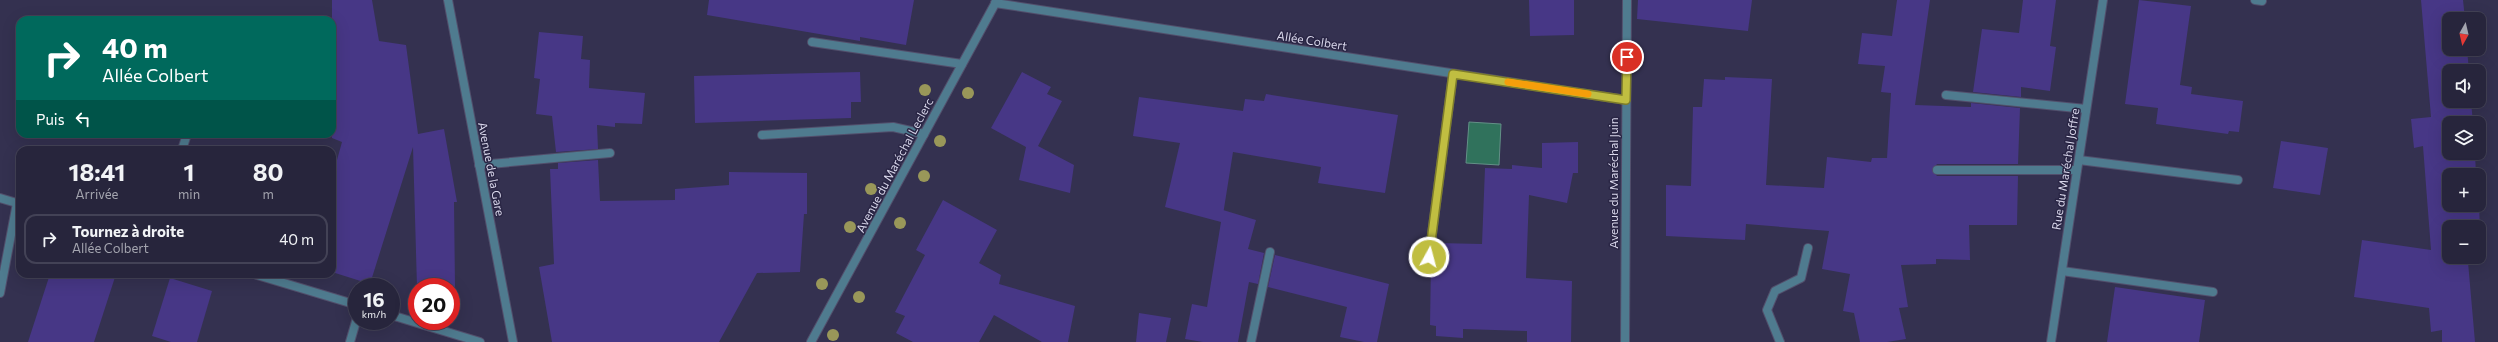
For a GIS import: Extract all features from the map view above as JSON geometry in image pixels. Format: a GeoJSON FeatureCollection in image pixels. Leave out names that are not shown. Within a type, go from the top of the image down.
{"type":"FeatureCollection","features":[{"type":"Feature","properties":{"kind":"street","name":"Avenue de la Gare"},"geometry":{"type":"LineString","coordinates":[[448,0],[513,342]]}},
{"type":"Feature","properties":{"kind":"street","name":"Avenue du Maréchal Juin"},"geometry":{"type":"LineString","coordinates":[[1625,342],[1627,0]]}},
{"type":"Feature","properties":{"kind":"street","name":"Rue du Maréchal Joffre"},"geometry":{"type":"LineString","coordinates":[[2051,342],[2103,0]]}},
{"type":"Feature","properties":{"kind":"street","name":"Allée Colbert"},"geometry":{"type":"LineString","coordinates":[[996,1],[1626,100]]}},
{"type":"Feature","properties":{"kind":"street","name":"Avenue du Maréchal Leclerc"},"geometry":{"type":"LineString","coordinates":[[811,342],[996,1]]}},
{"type":"Feature","properties":{"kind":"street"},"geometry":{"type":"LineString","coordinates":[[812,42],[962,64]]}},
{"type":"Feature","properties":{"kind":"street"},"geometry":{"type":"LineString","coordinates":[[1429,257],[1453,74]]}},
{"type":"Feature","properties":{"kind":"street"},"geometry":{"type":"LineString","coordinates":[[1946,95],[2086,108]]}},
{"type":"Feature","properties":{"kind":"street"},"geometry":{"type":"LineString","coordinates":[[762,135],[893,127],[924,134]]}},
{"type":"Feature","properties":{"kind":"street"},"geometry":{"type":"LineString","coordinates":[[479,165],[610,153]]}},
{"type":"Feature","properties":{"kind":"street"},"geometry":{"type":"LineString","coordinates":[[2079,160],[2238,180]]}},
{"type":"Feature","properties":{"kind":"street"},"geometry":{"type":"LineString","coordinates":[[1937,170],[2077,170]]}},
{"type":"Feature","properties":{"kind":"street"},"geometry":{"type":"LineString","coordinates":[[0,198],[16,203]]}},
{"type":"Feature","properties":{"kind":"street"},"geometry":{"type":"LineString","coordinates":[[0,293],[16,218]]}},
{"type":"Feature","properties":{"kind":"street"},"geometry":{"type":"LineString","coordinates":[[1780,342],[1768,310],[1776,291],[1801,278],[1808,248]]}},
{"type":"Feature","properties":{"kind":"street"},"geometry":{"type":"LineString","coordinates":[[1251,342],[1270,252]]}},
{"type":"Feature","properties":{"kind":"street"},"geometry":{"type":"LineString","coordinates":[[2062,271],[2213,292]]}},
{"type":"Feature","properties":{"kind":"street"},"geometry":{"type":"LineString","coordinates":[[267,278],[348,302]]}},
{"type":"Feature","properties":{"kind":"street"},"geometry":{"type":"LineString","coordinates":[[400,318],[480,342]]}},
{"type":"Feature","properties":{"kind":"street"},"geometry":{"type":"LineString","coordinates":[[350,342],[354,330]]}},
{"type":"Feature","properties":{"kind":"shaded area"},"geometry":{"type":"Polygon","coordinates":[[[1469,122],[1501,124],[1499,165],[1466,163],[1469,122]]]}},
{"type":"Feature","properties":{"kind":"building"},"geometry":{"type":"Polygon","coordinates":[[[332,0],[372,0],[379,41],[406,45],[418,134],[444,129],[457,202],[454,202],[455,278],[417,278],[413,147],[372,278],[351,278],[336,273],[336,164],[342,142],[332,138],[336,138],[336,16],[332,16],[332,0]]]}},
{"type":"Feature","properties":{"kind":"building"},"geometry":{"type":"Polygon","coordinates":[[[709,0],[914,0],[906,45],[860,37],[860,41],[707,15],[709,0]]]}},
{"type":"Feature","properties":{"kind":"building"},"geometry":{"type":"Polygon","coordinates":[[[1529,0],[1574,0],[1574,35],[1530,36],[1529,0]]]}},
{"type":"Feature","properties":{"kind":"building"},"geometry":{"type":"Polygon","coordinates":[[[1638,0],[1752,0],[1748,31],[1637,19],[1638,0]]]}},
{"type":"Feature","properties":{"kind":"building"},"geometry":{"type":"Polygon","coordinates":[[[1897,0],[1930,0],[1915,105],[1971,107],[1971,103],[2020,108],[2018,164],[1937,164],[1932,170],[1937,176],[2018,176],[2017,225],[1969,225],[1970,260],[1936,259],[1936,264],[1901,265],[1908,307],[1899,308],[1906,339],[1887,342],[1860,342],[1854,313],[1843,311],[1850,274],[1822,269],[1829,231],[1746,224],[1745,240],[1666,236],[1666,185],[1691,186],[1693,107],[1702,107],[1704,79],[1725,80],[1725,77],[1772,79],[1766,185],[1824,188],[1827,157],[1871,162],[1872,158],[1887,158],[1891,93],[1881,92],[1885,66],[1858,64],[1862,33],[1892,36],[1897,0]]]}},
{"type":"Feature","properties":{"kind":"building"},"geometry":{"type":"Polygon","coordinates":[[[2023,0],[2056,0],[2050,46],[2056,47],[2050,91],[2021,87],[2021,97],[1973,92],[1982,29],[2019,33],[2023,0]]]}},
{"type":"Feature","properties":{"kind":"building"},"geometry":{"type":"Polygon","coordinates":[[[2139,0],[2191,6],[2180,85],[2192,87],[2191,94],[2243,101],[2239,132],[2229,131],[2228,134],[2156,124],[2158,108],[2125,104],[2139,0]]]}},
{"type":"Feature","properties":{"kind":"building"},"geometry":{"type":"Polygon","coordinates":[[[2421,0],[2463,0],[2464,12],[2442,12],[2442,56],[2468,56],[2468,64],[2442,64],[2442,108],[2472,108],[2472,116],[2442,116],[2442,160],[2475,160],[2476,168],[2442,168],[2442,212],[2479,212],[2480,220],[2442,220],[2442,264],[2468,264],[2475,342],[2442,342],[2442,330],[2431,332],[2429,308],[2354,297],[2362,240],[2431,250],[2423,146],[2414,148],[2411,119],[2431,117],[2421,0]]]}},
{"type":"Feature","properties":{"kind":"building"},"geometry":{"type":"Polygon","coordinates":[[[539,32],[583,36],[581,59],[590,60],[589,88],[645,93],[642,124],[615,123],[615,127],[597,125],[598,149],[556,152],[552,116],[536,114],[540,79],[534,78],[539,32]]]}},
{"type":"Feature","properties":{"kind":"building"},"geometry":{"type":"Polygon","coordinates":[[[860,72],[861,102],[851,102],[851,118],[695,123],[694,76],[860,72]]]}},
{"type":"Feature","properties":{"kind":"building"},"geometry":{"type":"Polygon","coordinates":[[[1022,72],[1051,87],[1047,94],[1062,101],[1038,146],[1074,165],[1070,193],[1019,180],[1026,147],[991,128],[1022,72]]]}},
{"type":"Feature","properties":{"kind":"building"},"geometry":{"type":"Polygon","coordinates":[[[1266,94],[1398,115],[1385,193],[1318,183],[1321,167],[1233,152],[1224,210],[1256,220],[1248,249],[1264,253],[1258,284],[1249,282],[1238,342],[1203,342],[1185,339],[1192,304],[1207,307],[1221,222],[1165,207],[1180,143],[1133,136],[1139,97],[1243,111],[1245,99],[1264,101],[1266,94]]]}},
{"type":"Feature","properties":{"kind":"building"},"geometry":{"type":"Polygon","coordinates":[[[2281,141],[2328,148],[2320,195],[2273,188],[2281,141]]]}},
{"type":"Feature","properties":{"kind":"building"},"geometry":{"type":"Polygon","coordinates":[[[1578,142],[1578,173],[1573,173],[1567,203],[1529,195],[1526,278],[1572,281],[1571,342],[1527,342],[1527,331],[1463,329],[1463,338],[1436,336],[1436,326],[1430,325],[1431,262],[1434,258],[1436,243],[1482,244],[1485,168],[1512,169],[1512,165],[1542,168],[1542,143],[1578,142]]]}},
{"type":"Feature","properties":{"kind":"building"},"geometry":{"type":"Polygon","coordinates":[[[598,160],[600,201],[675,200],[675,189],[729,185],[729,172],[807,173],[807,214],[804,214],[800,272],[757,273],[719,342],[552,342],[539,267],[554,264],[550,169],[558,169],[558,163],[598,160]]]}},
{"type":"Feature","properties":{"kind":"building"},"geometry":{"type":"Polygon","coordinates":[[[943,200],[997,230],[979,263],[1001,275],[999,284],[1075,306],[1068,342],[1042,342],[994,315],[979,342],[913,342],[896,333],[905,316],[895,312],[925,255],[916,250],[943,200]]]}},
{"type":"Feature","properties":{"kind":"building"},"geometry":{"type":"Polygon","coordinates":[[[1275,255],[1389,284],[1377,342],[1364,342],[1340,337],[1347,307],[1268,287],[1275,255]]]}},
{"type":"Feature","properties":{"kind":"building"},"geometry":{"type":"Polygon","coordinates":[[[49,278],[115,278],[94,342],[28,342],[49,278]]]}},
{"type":"Feature","properties":{"kind":"building"},"geometry":{"type":"Polygon","coordinates":[[[170,278],[212,291],[197,342],[171,342],[152,336],[170,278]]]}},
{"type":"Feature","properties":{"kind":"building"},"geometry":{"type":"Polygon","coordinates":[[[2115,287],[2205,300],[2199,342],[2107,342],[2115,287]]]}},
{"type":"Feature","properties":{"kind":"building"},"geometry":{"type":"Polygon","coordinates":[[[1139,313],[1171,318],[1166,342],[1136,342],[1139,313]]]}},
{"type":"Feature","properties":{"kind":"slow traffic"},"geometry":{"type":"LineString","coordinates":[[1508,82],[1588,94]]}},
{"type":"Feature","properties":{"kind":"route"},"geometry":{"type":"LineString","coordinates":[[1429,257],[1453,74],[1626,100],[1627,57]]}}]}
